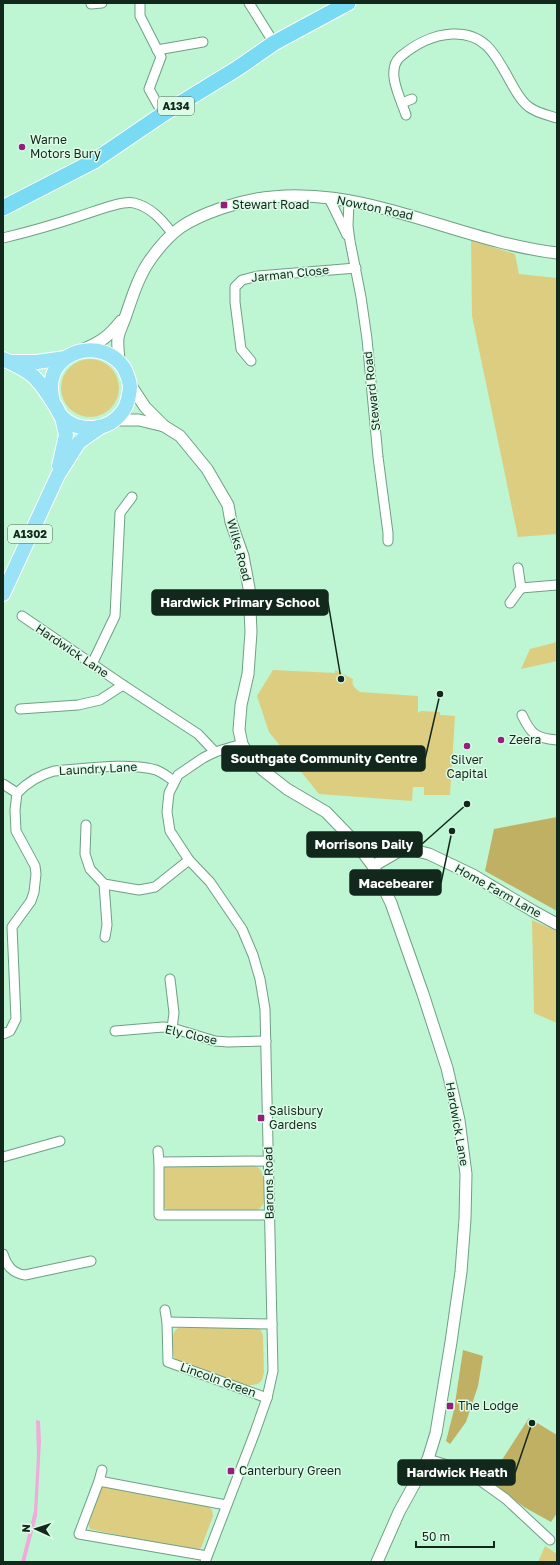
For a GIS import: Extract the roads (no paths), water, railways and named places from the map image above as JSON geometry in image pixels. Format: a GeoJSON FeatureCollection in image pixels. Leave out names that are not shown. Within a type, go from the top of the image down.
{"type":"FeatureCollection","features":[{"type":"Feature","properties":{"kind":"highway","name":"A134"},"geometry":{"type":"LineString","coordinates":[[3,208],[94,161],[163,114],[238,68],[274,43],[348,3]]}},
{"type":"Feature","properties":{"kind":"main road"},"geometry":{"type":"LineString","coordinates":[[84,350],[97,350],[109,354],[119,362],[126,372],[130,384],[129,398],[124,410],[115,420],[99,428],[79,427],[62,417],[36,378],[6,360],[37,362],[65,358],[84,350]]}},
{"type":"Feature","properties":{"kind":"main road"},"geometry":{"type":"LineString","coordinates":[[53,402],[51,386],[55,371],[65,358]]}},
{"type":"Feature","properties":{"kind":"main road","name":"A1302"},"geometry":{"type":"LineString","coordinates":[[58,474],[66,435],[62,417]]}},
{"type":"Feature","properties":{"kind":"main road","name":"A1302"},"geometry":{"type":"LineString","coordinates":[[3,594],[58,474],[79,442],[99,428]]}},
{"type":"Feature","properties":{"kind":"street"},"geometry":{"type":"LineString","coordinates":[[91,4],[102,3]]}},
{"type":"Feature","properties":{"kind":"street"},"geometry":{"type":"LineString","coordinates":[[140,3],[140,16],[161,57],[149,89],[163,114]]}},
{"type":"Feature","properties":{"kind":"street"},"geometry":{"type":"LineString","coordinates":[[249,3],[274,43]]}},
{"type":"Feature","properties":{"kind":"street"},"geometry":{"type":"LineString","coordinates":[[406,115],[394,78],[395,63],[410,49],[426,40],[445,34],[460,33],[477,38],[484,42],[491,50],[520,98],[528,107],[539,113],[557,118]]}},
{"type":"Feature","properties":{"kind":"street"},"geometry":{"type":"LineString","coordinates":[[157,50],[203,42]]}},
{"type":"Feature","properties":{"kind":"street"},"geometry":{"type":"LineString","coordinates":[[402,103],[412,99]]}},
{"type":"Feature","properties":{"kind":"street","name":"Nowton Road"},"geometry":{"type":"LineString","coordinates":[[119,362],[118,337],[143,271],[161,244],[172,232],[186,223],[205,214],[234,204],[283,196],[349,200],[401,212],[500,242],[557,253]]}},
{"type":"Feature","properties":{"kind":"street","name":"Steward Road"},"geometry":{"type":"LineString","coordinates":[[329,198],[350,241]]}},
{"type":"Feature","properties":{"kind":"street","name":"Steward Road"},"geometry":{"type":"LineString","coordinates":[[349,200],[348,226],[367,339],[388,541]]}},
{"type":"Feature","properties":{"kind":"street"},"geometry":{"type":"LineString","coordinates":[[3,238],[78,217],[103,208],[132,202],[143,206],[157,215],[172,232]]}},
{"type":"Feature","properties":{"kind":"street","name":"Jarman Close"},"geometry":{"type":"LineString","coordinates":[[251,361],[241,349],[235,302],[235,287],[242,280],[258,276],[356,268]]}},
{"type":"Feature","properties":{"kind":"street","name":"Nowton Road"},"geometry":{"type":"LineString","coordinates":[[84,350],[100,342],[111,333],[126,315]]}},
{"type":"Feature","properties":{"kind":"street","name":"Wilks Road"},"geometry":{"type":"LineString","coordinates":[[130,384],[145,407],[164,426],[180,436],[207,469],[228,505],[243,556],[249,588],[251,632],[248,674],[241,705],[239,730],[242,744]]}},
{"type":"Feature","properties":{"kind":"street","name":"Wilks Road"},"geometry":{"type":"LineString","coordinates":[[115,420],[139,420],[164,426]]}},
{"type":"Feature","properties":{"kind":"street"},"geometry":{"type":"LineString","coordinates":[[92,664],[115,616],[120,513],[132,498]]}},
{"type":"Feature","properties":{"kind":"street"},"geometry":{"type":"LineString","coordinates":[[510,603],[521,588],[518,568]]}},
{"type":"Feature","properties":{"kind":"street"},"geometry":{"type":"LineString","coordinates":[[521,588],[557,585]]}},
{"type":"Feature","properties":{"kind":"street","name":"Hardwick Lane"},"geometry":{"type":"LineString","coordinates":[[22,616],[198,734],[215,752]]}},
{"type":"Feature","properties":{"kind":"street","name":"Hardwick Lane"},"geometry":{"type":"LineString","coordinates":[[20,709],[78,705],[100,700],[123,685]]}},
{"type":"Feature","properties":{"kind":"street"},"geometry":{"type":"LineString","coordinates":[[522,715],[532,732],[542,738],[557,740]]}},
{"type":"Feature","properties":{"kind":"street","name":"Barons Road"},"geometry":{"type":"LineString","coordinates":[[206,1559],[267,1398],[273,1371],[265,1010],[260,979],[253,955],[242,929],[210,882],[189,860],[170,831],[167,812],[168,793],[174,781],[184,771],[215,752],[242,744]]}},
{"type":"Feature","properties":{"kind":"street","name":"Hardwick Lane"},"geometry":{"type":"LineString","coordinates":[[242,744],[250,758],[264,771],[287,789],[326,812],[355,842],[373,866],[390,903],[447,1068],[459,1120],[466,1174],[465,1219],[461,1272],[436,1433],[428,1459],[399,1512],[377,1562]]}},
{"type":"Feature","properties":{"kind":"street","name":"Laundry Lane"},"geometry":{"type":"LineString","coordinates":[[17,793],[26,783],[54,771],[142,766],[158,770],[174,781]]}},
{"type":"Feature","properties":{"kind":"street"},"geometry":{"type":"LineString","coordinates":[[3,784],[17,793],[15,810],[16,830],[35,866],[36,885],[31,901],[8,927],[16,1019],[10,1031],[3,1034]]}},
{"type":"Feature","properties":{"kind":"street"},"geometry":{"type":"LineString","coordinates":[[86,825],[85,854],[90,869],[104,884],[139,890],[155,886],[189,860]]}},
{"type":"Feature","properties":{"kind":"street","name":"Home Farm Lane"},"geometry":{"type":"LineString","coordinates":[[373,866],[399,851],[409,849],[424,852],[473,874],[532,911],[557,924]]}},
{"type":"Feature","properties":{"kind":"street"},"geometry":{"type":"LineString","coordinates":[[104,884],[107,925],[106,936]]}},
{"type":"Feature","properties":{"kind":"street"},"geometry":{"type":"LineString","coordinates":[[170,979],[174,1013],[172,1028]]}},
{"type":"Feature","properties":{"kind":"street","name":"Ely Close"},"geometry":{"type":"LineString","coordinates":[[115,1031],[163,1027],[172,1028],[215,1041],[266,1041]]}},
{"type":"Feature","properties":{"kind":"street"},"geometry":{"type":"LineString","coordinates":[[3,1157],[60,1141]]}},
{"type":"Feature","properties":{"kind":"street"},"geometry":{"type":"LineString","coordinates":[[158,1151],[158,1224]]}},
{"type":"Feature","properties":{"kind":"street"},"geometry":{"type":"LineString","coordinates":[[159,1162],[269,1161]]}},
{"type":"Feature","properties":{"kind":"street"},"geometry":{"type":"LineString","coordinates":[[159,1215],[269,1214]]}},
{"type":"Feature","properties":{"kind":"street"},"geometry":{"type":"LineString","coordinates":[[3,1254],[11,1269],[19,1274],[25,1275],[91,1261]]}},
{"type":"Feature","properties":{"kind":"street","name":"Lincoln Green"},"geometry":{"type":"LineString","coordinates":[[165,1310],[167,1322],[168,1367],[267,1398]]}},
{"type":"Feature","properties":{"kind":"street"},"geometry":{"type":"LineString","coordinates":[[167,1322],[272,1324]]}},
{"type":"Feature","properties":{"kind":"street"},"geometry":{"type":"LineString","coordinates":[[428,1459],[467,1471],[506,1499],[550,1540]]}},
{"type":"Feature","properties":{"kind":"street"},"geometry":{"type":"LineString","coordinates":[[76,1544],[102,1470]]}},
{"type":"Feature","properties":{"kind":"street"},"geometry":{"type":"LineString","coordinates":[[99,1481],[226,1505]]}},
{"type":"Feature","properties":{"kind":"street"},"geometry":{"type":"LineString","coordinates":[[79,1534],[206,1559]]}},
{"type":"Feature","properties":{"kind":"place","name":"Warne Motors Bury"},"geometry":{"type":"Point","coordinates":[22,147]}},
{"type":"Feature","properties":{"kind":"place","name":"Stewart Road"},"geometry":{"type":"Point","coordinates":[224,205]}},
{"type":"Feature","properties":{"kind":"place","name":"Hardwick Primary School"},"geometry":{"type":"Point","coordinates":[341,679]}},
{"type":"Feature","properties":{"kind":"place","name":"Southgate Community Centre"},"geometry":{"type":"Point","coordinates":[440,694]}},
{"type":"Feature","properties":{"kind":"place","name":"Zeera"},"geometry":{"type":"Point","coordinates":[501,740]}},
{"type":"Feature","properties":{"kind":"place","name":"Silver Capital"},"geometry":{"type":"Point","coordinates":[467,746]}},
{"type":"Feature","properties":{"kind":"place","name":"Morrisons Daily"},"geometry":{"type":"Point","coordinates":[467,804]}},
{"type":"Feature","properties":{"kind":"place","name":"Macebearer"},"geometry":{"type":"Point","coordinates":[452,831]}},
{"type":"Feature","properties":{"kind":"place","name":"Salisbury Gardens"},"geometry":{"type":"Point","coordinates":[261,1118]}},
{"type":"Feature","properties":{"kind":"place","name":"The Lodge"},"geometry":{"type":"Point","coordinates":[450,1406]}},
{"type":"Feature","properties":{"kind":"place","name":"Hardwick Heath"},"geometry":{"type":"Point","coordinates":[532,1423]}},
{"type":"Feature","properties":{"kind":"place","name":"Canterbury Green"},"geometry":{"type":"Point","coordinates":[231,1471]}}]}
